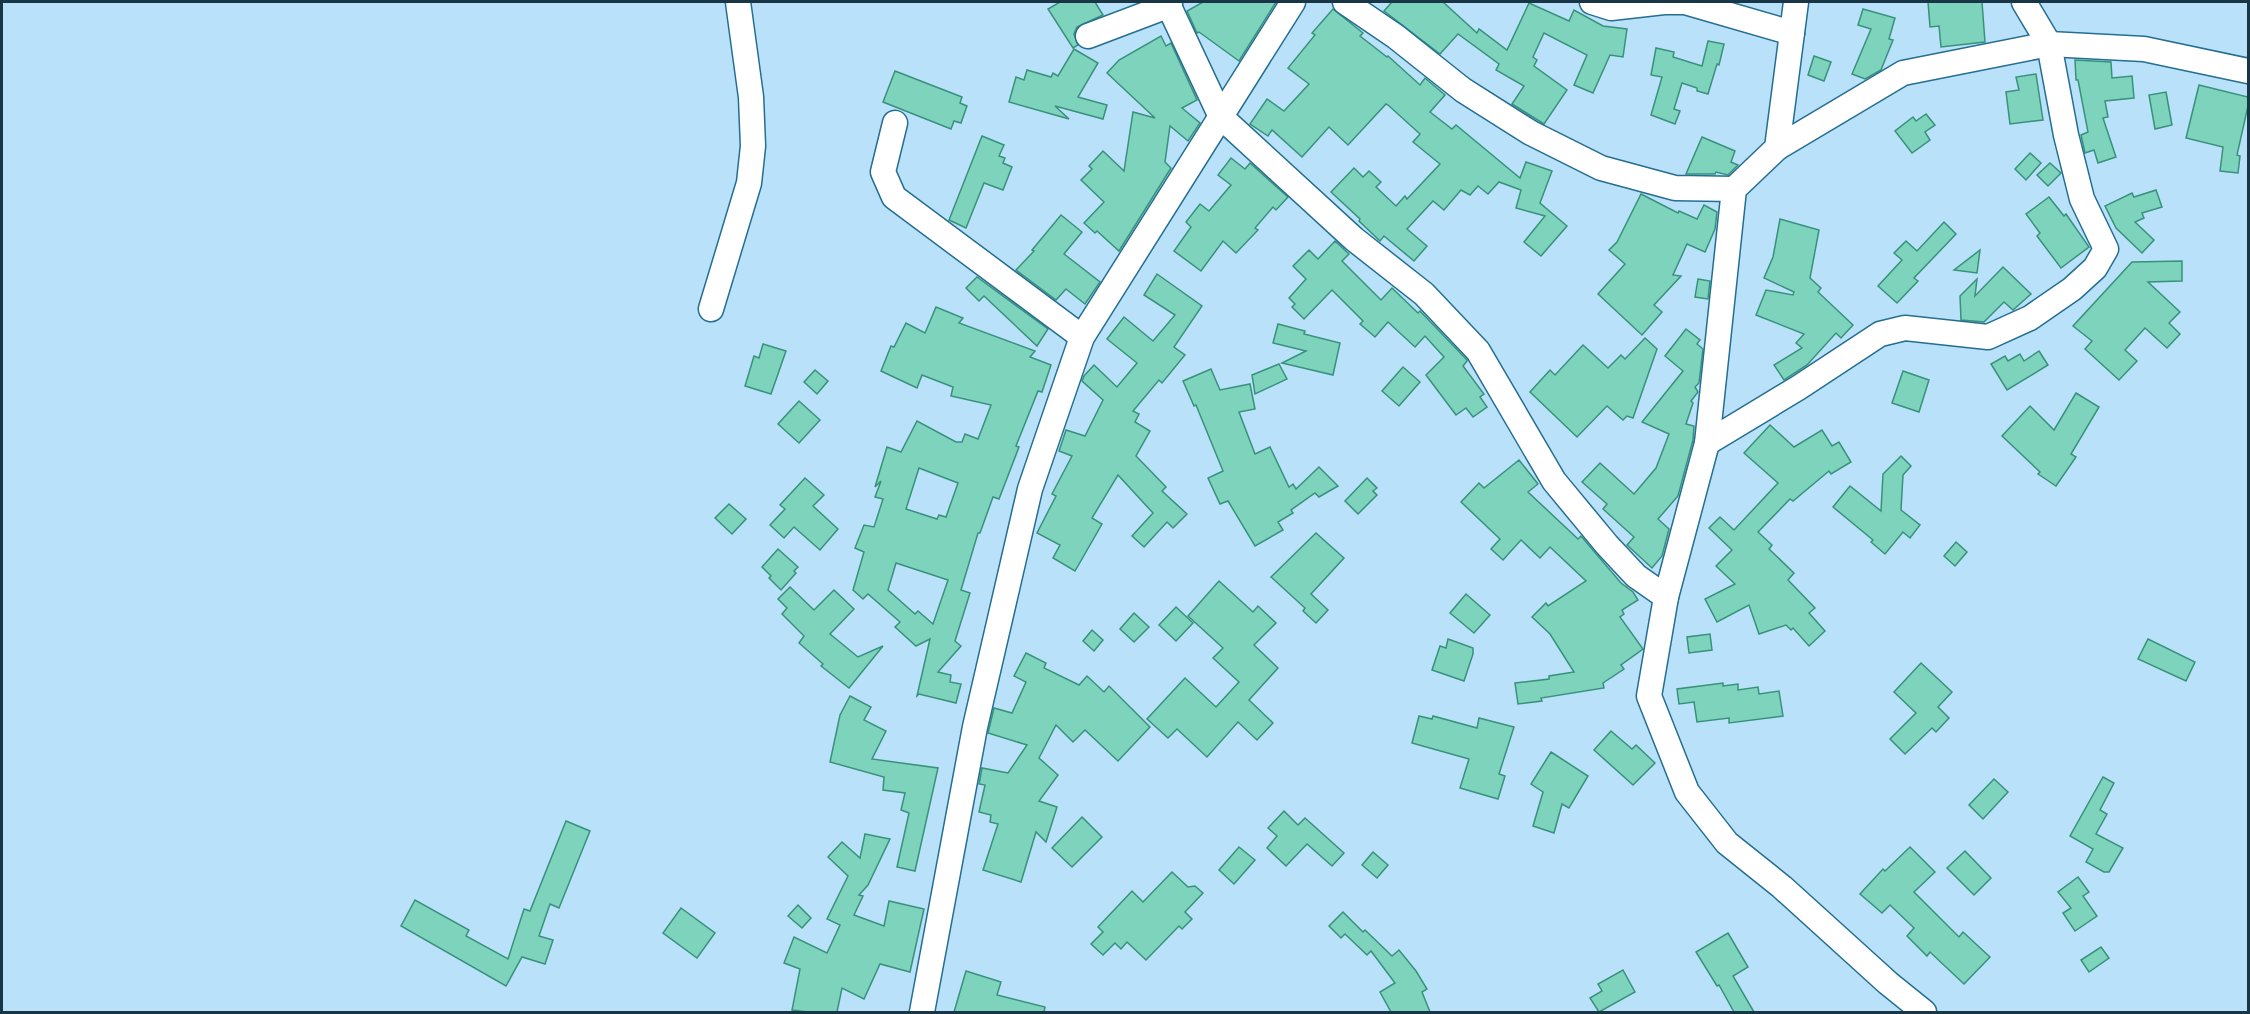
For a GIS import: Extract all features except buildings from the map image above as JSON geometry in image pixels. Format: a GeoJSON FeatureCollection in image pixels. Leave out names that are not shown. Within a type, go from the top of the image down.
{"type":"FeatureCollection","features":[{"type":"Feature","properties":{"kind":"street"},"geometry":{"type":"LineString","coordinates":[[711,309],[749,183],[753,146],[752,97],[738,2]]}},
{"type":"Feature","properties":{"kind":"street"},"geometry":{"type":"LineString","coordinates":[[922,1012],[975,727],[1029,489],[1082,337],[1293,2]]}},
{"type":"Feature","properties":{"kind":"street"},"geometry":{"type":"LineString","coordinates":[[1345,2],[1395,36],[1463,90],[1532,133],[1600,168],[1675,188],[1734,189]]}},
{"type":"Feature","properties":{"kind":"street"},"geometry":{"type":"LineString","coordinates":[[1592,2],[1611,8],[1685,2],[1792,33]]}},
{"type":"Feature","properties":{"kind":"street"},"geometry":{"type":"LineString","coordinates":[[1777,148],[1796,2]]}},
{"type":"Feature","properties":{"kind":"street"},"geometry":{"type":"LineString","coordinates":[[1707,442],[1880,334],[1905,328],[1988,337],[2030,318],[2072,289],[2095,268],[2106,249],[2082,198],[2066,135],[2049,44],[2024,2]]}},
{"type":"Feature","properties":{"kind":"street"},"geometry":{"type":"LineString","coordinates":[[1088,36],[1169,3],[1221,117],[1354,239],[1424,294],[1478,351],[1554,481],[1636,576],[1666,597]]}},
{"type":"Feature","properties":{"kind":"street"},"geometry":{"type":"LineString","coordinates":[[1924,1012],[1888,983],[1782,887],[1727,843],[1687,792],[1649,696],[1666,597],[1707,442],[1734,189],[1777,148],[1903,73],[2049,44],[2144,48],[2248,72]]}},
{"type":"Feature","properties":{"kind":"street"},"geometry":{"type":"LineString","coordinates":[[895,123],[883,172],[894,197],[1082,337]]}}]}
